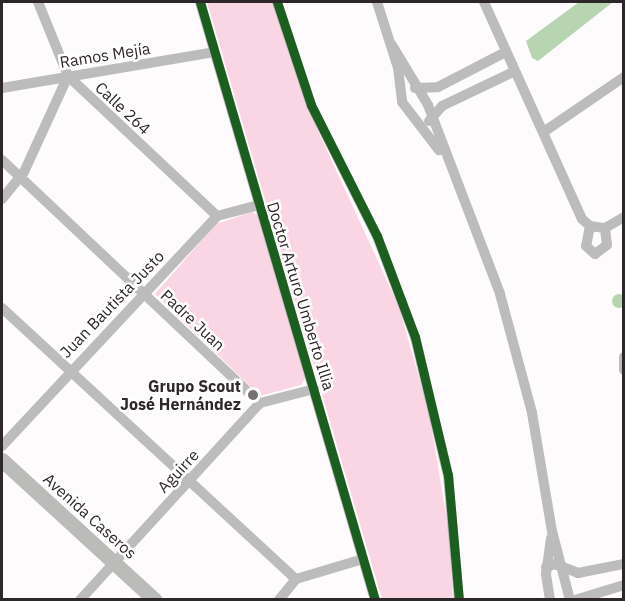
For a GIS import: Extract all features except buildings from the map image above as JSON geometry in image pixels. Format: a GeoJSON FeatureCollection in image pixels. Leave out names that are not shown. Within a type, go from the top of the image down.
{"type":"FeatureCollection","features":[{"type":"Feature","properties":{"kind":"street","name":"Calle 264"},"geometry":{"type":"LineString","coordinates":[[38,2],[68,76],[217,216]]}},
{"type":"Feature","properties":{"kind":"street","name":"Doctor Arturo Umberto Illia"},"geometry":{"type":"LineString","coordinates":[[200,2],[375,600]]}},
{"type":"Feature","properties":{"kind":"street"},"geometry":{"type":"LineString","coordinates":[[277,2],[311,105],[377,236],[415,337],[448,475],[459,600]]}},
{"type":"Feature","properties":{"kind":"street"},"geometry":{"type":"LineString","coordinates":[[377,2],[392,45],[401,96],[416,126],[443,155]]}},
{"type":"Feature","properties":{"kind":"street"},"geometry":{"type":"LineString","coordinates":[[484,2],[504,53],[545,131],[590,226],[586,246],[595,254],[607,245],[605,228]]}},
{"type":"Feature","properties":{"kind":"street"},"geometry":{"type":"LineString","coordinates":[[392,45],[418,88],[432,118],[443,155],[485,250],[511,328],[538,440],[552,531],[572,600],[624,585]]}},
{"type":"Feature","properties":{"kind":"street","name":"Ramos Mejía"},"geometry":{"type":"LineString","coordinates":[[2,88],[214,52]]}},
{"type":"Feature","properties":{"kind":"street"},"geometry":{"type":"LineString","coordinates":[[401,96],[408,88],[438,87],[504,53]]}},
{"type":"Feature","properties":{"kind":"street"},"geometry":{"type":"LineString","coordinates":[[416,126],[432,118],[442,106],[513,72]]}},
{"type":"Feature","properties":{"kind":"street"},"geometry":{"type":"LineString","coordinates":[[2,199],[20,178],[68,76]]}},
{"type":"Feature","properties":{"kind":"street"},"geometry":{"type":"LineString","coordinates":[[545,131],[624,77]]}},
{"type":"Feature","properties":{"kind":"street","name":"Padre Juan"},"geometry":{"type":"LineString","coordinates":[[2,160],[260,403]]}},
{"type":"Feature","properties":{"kind":"street"},"geometry":{"type":"LineString","coordinates":[[217,216],[259,205]]}},
{"type":"Feature","properties":{"kind":"street","name":"Juan Bautista Justo"},"geometry":{"type":"LineString","coordinates":[[2,446],[217,216]]}},
{"type":"Feature","properties":{"kind":"street"},"geometry":{"type":"LineString","coordinates":[[590,226],[605,228],[624,217]]}},
{"type":"Feature","properties":{"kind":"street"},"geometry":{"type":"LineString","coordinates":[[2,308],[296,579]]}},
{"type":"Feature","properties":{"kind":"street"},"geometry":{"type":"LineString","coordinates":[[624,357],[624,370]]}},
{"type":"Feature","properties":{"kind":"street"},"geometry":{"type":"LineString","coordinates":[[260,403],[314,389]]}},
{"type":"Feature","properties":{"kind":"street","name":"Aguirre"},"geometry":{"type":"LineString","coordinates":[[80,600],[260,403]]}},
{"type":"Feature","properties":{"kind":"street","name":"Avenida Caseros"},"geometry":{"type":"LineString","coordinates":[[2,460],[155,600]]}},
{"type":"Feature","properties":{"kind":"street"},"geometry":{"type":"LineString","coordinates":[[550,600],[546,567],[552,531]]}},
{"type":"Feature","properties":{"kind":"street"},"geometry":{"type":"LineString","coordinates":[[279,600],[296,579],[363,559]]}},
{"type":"Feature","properties":{"kind":"street"},"geometry":{"type":"LineString","coordinates":[[546,567],[564,567],[578,573],[624,564]]}},
{"type":"Feature","properties":{"kind":"shaded area"},"geometry":{"type":"Polygon","coordinates":[[[207,2],[273,2],[319,133],[399,307],[429,413],[449,532],[453,599],[382,599],[207,2]]]}},
{"type":"Feature","properties":{"kind":"shaded area"},"geometry":{"type":"Polygon","coordinates":[[[579,2],[613,2],[538,61],[532,58],[526,41],[579,2]]]}},
{"type":"Feature","properties":{"kind":"shaded area"},"geometry":{"type":"Polygon","coordinates":[[[252,212],[259,216],[305,378],[301,385],[260,396],[155,294],[216,224],[252,212]]]}},
{"type":"Feature","properties":{"kind":"shaded area"},"geometry":{"type":"Polygon","coordinates":[[[619,294],[624,296],[626,301],[624,306],[619,308],[614,306],[612,301],[614,296],[619,294]]]}},
{"type":"Feature","properties":{"kind":"cycle path"},"geometry":{"type":"LineString","coordinates":[[200,2],[375,600]]}},
{"type":"Feature","properties":{"kind":"cycle path"},"geometry":{"type":"LineString","coordinates":[[277,2],[311,105],[377,236],[415,337],[448,475],[459,600]]}},
{"type":"Feature","properties":{"kind":"place","name":"Grupo Scout José Hernández"},"geometry":{"type":"Point","coordinates":[253,395]}}]}
